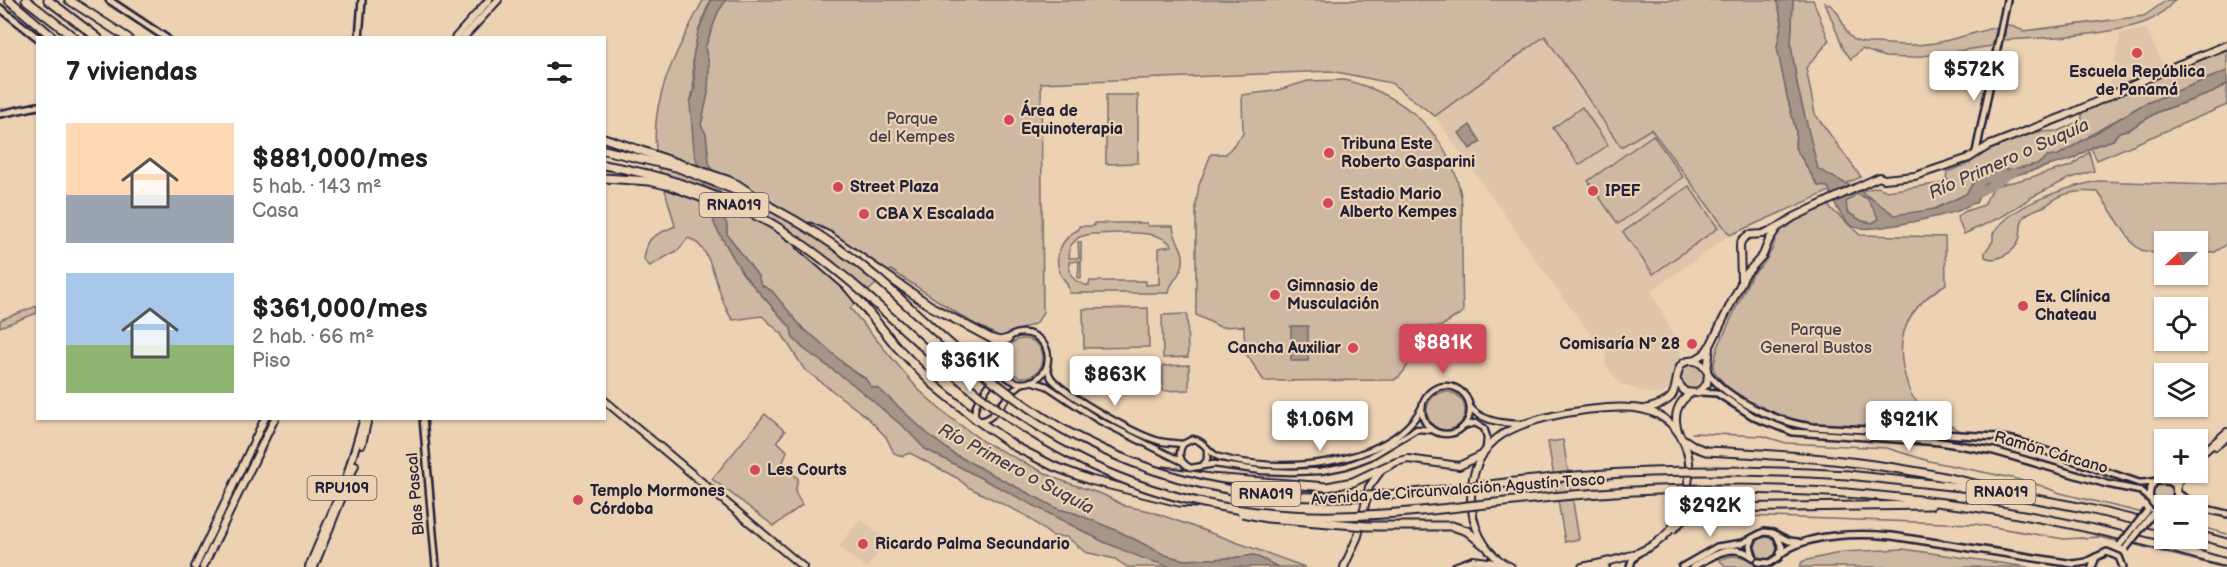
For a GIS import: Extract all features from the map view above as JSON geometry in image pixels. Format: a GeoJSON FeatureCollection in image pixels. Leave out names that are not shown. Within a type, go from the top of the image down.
{"type":"FeatureCollection","features":[{"type":"Feature","properties":{"kind":"highway"},"geometry":{"type":"LineString","coordinates":[[9,0],[52,36]]}},
{"type":"Feature","properties":{"kind":"highway"},"geometry":{"type":"LineString","coordinates":[[26,0],[72,36]]}},
{"type":"Feature","properties":{"kind":"highway"},"geometry":{"type":"LineString","coordinates":[[48,0],[95,36]]}},
{"type":"Feature","properties":{"kind":"highway"},"geometry":{"type":"LineString","coordinates":[[69,0],[125,36]]}},
{"type":"Feature","properties":{"kind":"highway"},"geometry":{"type":"LineString","coordinates":[[606,139],[666,161]]}},
{"type":"Feature","properties":{"kind":"highway","name":"Avenida de Circunvalación Agustín Tosco"},"geometry":{"type":"LineString","coordinates":[[606,150],[666,161],[719,182],[771,207],[835,246],[876,278],[965,359],[1017,400],[1106,452],[1153,470],[1196,482],[1238,491],[1309,497],[1376,495],[1563,477],[1737,470],[1848,475],[1942,484],[2008,493],[2154,525]]}},
{"type":"Feature","properties":{"kind":"highway","name":"Avenida de Circunvalación Agustín Tosco"},"geometry":{"type":"LineString","coordinates":[[606,166],[677,185],[730,203],[765,221],[844,274],[965,384],[1031,433],[1076,458],[1121,478],[1203,503],[1286,515],[1340,516],[1643,490],[1737,489],[1846,493],[1955,504],[2063,522],[2227,563]]}},
{"type":"Feature","properties":{"kind":"highway"},"geometry":{"type":"LineString","coordinates":[[606,178],[677,185]]}},
{"type":"Feature","properties":{"kind":"highway"},"geometry":{"type":"LineString","coordinates":[[797,222],[829,236],[921,300],[962,324],[992,339],[1000,341],[1008,339]]}},
{"type":"Feature","properties":{"kind":"highway"},"geometry":{"type":"LineString","coordinates":[[787,234],[846,285],[906,358],[977,420],[1010,442],[1045,462],[1081,477],[1179,502],[1203,503]]}},
{"type":"Feature","properties":{"kind":"highway"},"geometry":{"type":"LineString","coordinates":[[1680,436],[1695,447],[1706,451],[1846,461],[1967,481],[2008,493]]}},
{"type":"Feature","properties":{"kind":"highway"},"geometry":{"type":"LineString","coordinates":[[1153,470],[1210,478],[1315,487],[1353,482],[1387,466]]}},
{"type":"Feature","properties":{"kind":"highway"},"geometry":{"type":"LineString","coordinates":[[1674,528],[1689,513],[1702,508],[1955,504]]}},
{"type":"Feature","properties":{"kind":"highway"},"geometry":{"type":"LineString","coordinates":[[1229,508],[1251,516],[1344,525],[1452,526],[1467,531],[1484,545]]}},
{"type":"Feature","properties":{"kind":"highway"},"geometry":{"type":"LineString","coordinates":[[2208,538],[2227,543]]}},
{"type":"Feature","properties":{"kind":"main road"},"geometry":{"type":"LineString","coordinates":[[109,0],[163,36]]}},
{"type":"Feature","properties":{"kind":"main road"},"geometry":{"type":"LineString","coordinates":[[358,36],[362,0]]}},
{"type":"Feature","properties":{"kind":"main road"},"geometry":{"type":"LineString","coordinates":[[457,36],[489,0]]}},
{"type":"Feature","properties":{"kind":"main road"},"geometry":{"type":"LineString","coordinates":[[467,36],[498,0]]}},
{"type":"Feature","properties":{"kind":"main road"},"geometry":{"type":"LineString","coordinates":[[1976,152],[2007,0]]}},
{"type":"Feature","properties":{"kind":"main road"},"geometry":{"type":"LineString","coordinates":[[0,8],[36,36]]}},
{"type":"Feature","properties":{"kind":"main road"},"geometry":{"type":"LineString","coordinates":[[1644,410],[1667,400],[1674,392],[1680,366],[1704,354],[1731,308],[1748,270],[1764,253],[1765,247],[1777,228],[1787,220],[1879,177],[1893,178],[1924,174],[1969,158],[1976,152],[2227,45]]}},
{"type":"Feature","properties":{"kind":"main road"},"geometry":{"type":"LineString","coordinates":[[0,114],[36,106]]}},
{"type":"Feature","properties":{"kind":"main road"},"geometry":{"type":"LineString","coordinates":[[1740,284],[1742,240],[1748,235],[1756,235],[1777,228]]}},
{"type":"Feature","properties":{"kind":"main road"},"geometry":{"type":"LineString","coordinates":[[1756,235],[1763,239],[1765,247]]}},
{"type":"Feature","properties":{"kind":"main road"},"geometry":{"type":"LineString","coordinates":[[1741,252],[1749,259],[1759,258]]}},
{"type":"Feature","properties":{"kind":"main road"},"geometry":{"type":"LineString","coordinates":[[1677,381],[1682,390],[1691,393],[1699,392],[1707,384],[1711,344]]}},
{"type":"Feature","properties":{"kind":"main road"},"geometry":{"type":"LineString","coordinates":[[1693,361],[1702,365],[1707,372]]}},
{"type":"Feature","properties":{"kind":"main road","name":"Ramón Cárcano"},"geometry":{"type":"LineString","coordinates":[[1707,372],[1715,382],[1748,405],[1788,423],[1813,427],[1997,437],[2017,441],[2139,483],[2154,483]]}},
{"type":"Feature","properties":{"kind":"main road","name":"Ramón Cárcano"},"geometry":{"type":"LineString","coordinates":[[1699,392],[1708,391],[1722,395],[1756,418],[1792,432],[1940,442],[1994,451],[2107,484],[2133,489],[2146,494],[2154,504]]}},
{"type":"Feature","properties":{"kind":"main road"},"geometry":{"type":"LineString","coordinates":[[1585,566],[1641,550],[1660,541],[1674,528],[1682,511],[1689,473],[1687,452],[1676,421],[1677,410],[1682,400],[1691,393]]}},
{"type":"Feature","properties":{"kind":"main road"},"geometry":{"type":"LineString","coordinates":[[606,402],[804,567]]}},
{"type":"Feature","properties":{"kind":"main road"},"geometry":{"type":"LineString","coordinates":[[1344,566],[1356,542],[1369,487],[1376,475],[1387,466],[1400,460],[1411,459],[1455,467],[1467,464],[1484,452],[1502,434],[1526,424],[1588,410],[1625,408],[1644,410],[1668,422],[1680,436]]}},
{"type":"Feature","properties":{"kind":"main road"},"geometry":{"type":"LineString","coordinates":[[195,567],[264,420]]}},
{"type":"Feature","properties":{"kind":"main road"},"geometry":{"type":"LineString","coordinates":[[204,567],[274,420]]}},
{"type":"Feature","properties":{"kind":"main road","name":"RPU109"},"geometry":{"type":"LineString","coordinates":[[311,567],[346,479],[363,420]]}},
{"type":"Feature","properties":{"kind":"main road","name":"RPU109"},"geometry":{"type":"LineString","coordinates":[[311,567],[350,480],[367,420]]}},
{"type":"Feature","properties":{"kind":"main road","name":"Blas Pascal"},"geometry":{"type":"LineString","coordinates":[[423,420],[436,567]]}},
{"type":"Feature","properties":{"kind":"main road"},"geometry":{"type":"LineString","coordinates":[[2208,450],[2227,432]]}},
{"type":"Feature","properties":{"kind":"main road"},"geometry":{"type":"LineString","coordinates":[[2208,452],[2227,437]]}},
{"type":"Feature","properties":{"kind":"main road"},"geometry":{"type":"LineString","coordinates":[[1484,452],[1474,478],[1472,502],[1476,528],[1491,554],[1508,566]]}},
{"type":"Feature","properties":{"kind":"main road"},"geometry":{"type":"LineString","coordinates":[[241,470],[247,470],[251,466]]}},
{"type":"Feature","properties":{"kind":"main road"},"geometry":{"type":"LineString","coordinates":[[225,522],[225,514],[238,486],[236,481]]}},
{"type":"Feature","properties":{"kind":"main road"},"geometry":{"type":"LineString","coordinates":[[2150,512],[2149,492],[2154,483]]}},
{"type":"Feature","properties":{"kind":"main road"},"geometry":{"type":"LineString","coordinates":[[2171,483],[2180,495]]}},
{"type":"Feature","properties":{"kind":"main road"},"geometry":{"type":"LineString","coordinates":[[2176,495],[2178,483]]}},
{"type":"Feature","properties":{"kind":"main road"},"geometry":{"type":"LineString","coordinates":[[2208,509],[2227,514]]}},
{"type":"Feature","properties":{"kind":"main road"},"geometry":{"type":"LineString","coordinates":[[2074,564],[2086,562],[2122,547],[2150,512],[2154,511]]}},
{"type":"Feature","properties":{"kind":"main road"},"geometry":{"type":"LineString","coordinates":[[1682,567],[1721,546],[1739,544],[1764,532],[1792,542],[1846,535],[1882,535],[2082,567]]}},
{"type":"Feature","properties":{"kind":"main road"},"geometry":{"type":"LineString","coordinates":[[1775,567],[1780,556],[1781,544],[1776,535]]}},
{"type":"Feature","properties":{"kind":"main road"},"geometry":{"type":"LineString","coordinates":[[1753,538],[1750,546],[1753,557]]}},
{"type":"Feature","properties":{"kind":"main road"},"geometry":{"type":"LineString","coordinates":[[1758,562],[1770,563],[1791,547],[1808,541]]}},
{"type":"Feature","properties":{"kind":"main road"},"geometry":{"type":"LineString","coordinates":[[2122,547],[2123,565]]}},
{"type":"Feature","properties":{"kind":"main road"},"geometry":{"type":"LineString","coordinates":[[1630,567],[1632,560],[1641,550]]}},
{"type":"Feature","properties":{"kind":"main road"},"geometry":{"type":"LineString","coordinates":[[1693,567],[1728,550],[1743,551],[1764,567]]}},
{"type":"Feature","properties":{"kind":"main road"},"geometry":{"type":"LineString","coordinates":[[2108,552],[2116,554],[2123,565]]}},
{"type":"Feature","properties":{"kind":"main road"},"geometry":{"type":"LineString","coordinates":[[2092,567],[2096,557]]}},
{"type":"Feature","properties":{"kind":"main road"},"geometry":{"type":"LineString","coordinates":[[1454,567],[1473,560],[1508,566]]}},
{"type":"Feature","properties":{"kind":"main road"},"geometry":{"type":"LineString","coordinates":[[1585,566],[1606,567]]}},
{"type":"Feature","properties":{"kind":"street"},"geometry":{"type":"LineString","coordinates":[[1047,366],[1038,378],[1014,388],[990,418],[985,421],[977,420],[974,415],[975,406],[997,376],[1000,349],[1008,339],[1030,334],[1039,338],[1046,349],[1047,366],[1051,377],[1058,384],[1132,430],[1159,441],[1182,444]]}},
{"type":"Feature","properties":{"kind":"street"},"geometry":{"type":"LineString","coordinates":[[999,362],[1008,377],[1018,382],[1047,386],[1098,420],[1191,468],[1214,464],[1291,472],[1321,471],[1346,466],[1390,447],[1417,429],[1448,434],[1457,432],[1464,426],[1469,416],[1469,405],[1466,397],[1459,390],[1445,386],[1431,392],[1411,423],[1386,440],[1356,455],[1329,462],[1304,465],[1267,464],[1216,456],[1199,440],[1187,440],[1182,444],[1179,452],[1181,461]]}},
{"type":"Feature","properties":{"kind":"street"},"geometry":{"type":"LineString","coordinates":[[1469,405],[1482,417],[1506,423],[1526,424]]}},
{"type":"Feature","properties":{"kind":"street"},"geometry":{"type":"LineString","coordinates":[[1422,407],[1423,417],[1431,430]]}},
{"type":"Feature","properties":{"kind":"street"},"geometry":{"type":"LineString","coordinates":[[1464,426],[1475,423],[1484,428],[1487,434],[1484,452]]}},
{"type":"Feature","properties":{"kind":"street"},"geometry":{"type":"LineString","coordinates":[[1203,465],[1208,448]]}},
{"type":"Feature","properties":{"kind":"shaded area"},"geometry":{"type":"Polygon","coordinates":[[[711,0],[726,0],[718,12],[705,48],[709,64],[708,93],[701,125],[706,134],[709,162],[726,209],[722,214],[727,225],[727,234],[758,276],[761,285],[772,291],[804,330],[851,370],[865,378],[871,387],[879,389],[930,436],[954,454],[1058,509],[1118,531],[1165,555],[1184,560],[1254,555],[1278,567],[1171,567],[1104,542],[925,449],[906,429],[854,385],[804,349],[793,338],[791,328],[743,274],[715,226],[694,151],[690,103],[695,89],[693,58],[698,32],[711,0]]]}},
{"type":"Feature","properties":{"kind":"shaded area"},"geometry":{"type":"Polygon","coordinates":[[[1793,0],[1791,45],[1798,89],[1818,169],[1860,191],[1895,215],[1935,209],[1966,194],[1987,168],[2000,167],[2008,170],[2038,164],[2047,157],[2057,156],[2142,105],[2227,71],[2227,84],[2212,93],[2157,112],[2130,129],[2119,132],[2113,140],[2094,146],[2073,159],[1985,184],[1976,203],[1958,211],[1902,224],[1860,228],[1847,223],[1837,208],[1828,187],[1818,186],[1795,147],[1796,131],[1777,47],[1782,22],[1777,1],[1793,0]],[[1856,194],[1846,202],[1847,212],[1862,221],[1872,223],[1879,219],[1867,198],[1856,194]]]}},
{"type":"Feature","properties":{"kind":"shaded area","name":"Escuela República de Panamá"},"geometry":{"type":"Polygon","coordinates":[[[2147,29],[2164,68],[2107,94],[2119,33],[2147,29]]]}},
{"type":"Feature","properties":{"kind":"shaded area","name":"IPEF"},"geometry":{"type":"Polygon","coordinates":[[[1545,36],[1621,147],[1650,129],[1730,235],[1651,291],[1674,336],[1683,360],[1677,363],[1673,383],[1664,393],[1658,395],[1622,385],[1616,379],[1605,364],[1607,354],[1563,298],[1435,116],[1545,36]]]}},
{"type":"Feature","properties":{"kind":"shaded area"},"geometry":{"type":"Polygon","coordinates":[[[1470,125],[1481,142],[1470,149],[1459,133],[1470,125]]]}},
{"type":"Feature","properties":{"kind":"shaded area"},"geometry":{"type":"Polygon","coordinates":[[[1291,326],[1308,326],[1308,361],[1291,361],[1291,326]]]}},
{"type":"Feature","properties":{"kind":"shaded area","name":"Ricardo Palma Secundario"},"geometry":{"type":"Polygon","coordinates":[[[860,519],[888,541],[867,567],[839,547],[860,519]]]}},
{"type":"Feature","properties":{"kind":"green space"},"geometry":{"type":"Polygon","coordinates":[[[703,0],[711,0],[695,45],[693,91],[690,103],[715,226],[743,274],[791,328],[793,338],[804,349],[854,385],[906,429],[925,449],[1104,542],[1171,567],[1127,567],[1115,559],[1085,552],[1067,537],[1052,536],[1025,515],[968,487],[957,478],[910,453],[902,456],[894,453],[886,437],[868,418],[804,369],[782,334],[762,316],[733,320],[722,299],[710,262],[697,243],[688,238],[678,250],[650,266],[644,260],[647,245],[652,237],[675,226],[656,149],[655,129],[662,90],[676,53],[703,0]]]}},
{"type":"Feature","properties":{"kind":"green space","name":"Parque del Kempes"},"geometry":{"type":"Polygon","coordinates":[[[726,0],[1777,0],[1782,22],[1777,47],[1796,131],[1795,147],[1818,186],[1828,187],[1830,191],[1730,235],[1651,129],[1621,147],[1545,36],[1435,116],[1391,83],[1331,71],[1041,83],[1043,312],[1037,323],[1001,337],[969,321],[891,270],[850,308],[918,389],[944,413],[984,442],[1057,479],[1104,495],[1125,506],[1150,511],[1305,567],[1278,567],[1254,555],[1184,560],[1165,555],[1118,531],[1058,509],[954,454],[930,436],[879,389],[871,387],[865,378],[851,370],[804,330],[772,291],[761,285],[758,276],[727,234],[727,225],[709,162],[706,134],[701,125],[708,93],[709,64],[705,48],[718,12],[726,0]]]}},
{"type":"Feature","properties":{"kind":"green space"},"geometry":{"type":"Polygon","coordinates":[[[1793,0],[1813,0],[1829,41],[1806,68],[1815,114],[1861,177],[1845,184],[1818,170],[1798,89],[1791,45],[1793,0]]]}},
{"type":"Feature","properties":{"kind":"green space"},"geometry":{"type":"Polygon","coordinates":[[[2167,0],[2175,0],[2154,18],[2130,27],[2076,36],[2004,40],[2006,24],[2024,31],[2144,16],[2167,0]]]}},
{"type":"Feature","properties":{"kind":"green space"},"geometry":{"type":"Polygon","coordinates":[[[1825,3],[1835,9],[1848,34],[1864,43],[1922,45],[1997,27],[1992,46],[1909,58],[1885,57],[1862,49],[1851,59],[1844,50],[1825,3]]]}},
{"type":"Feature","properties":{"kind":"green space"},"geometry":{"type":"Polygon","coordinates":[[[2227,46],[2227,71],[2142,105],[2089,136],[2091,147],[2113,140],[2119,132],[2130,129],[2158,112],[2212,93],[2227,84],[2227,105],[2097,160],[2086,138],[2057,156],[2047,157],[2038,164],[2008,170],[2000,167],[1975,180],[1966,194],[1935,209],[1917,213],[1895,215],[1860,191],[1878,187],[1887,191],[1943,183],[1948,180],[1947,172],[1970,163],[1990,148],[2037,132],[2058,131],[2082,120],[2081,109],[2227,46]]]}},
{"type":"Feature","properties":{"kind":"green space"},"geometry":{"type":"Polygon","coordinates":[[[1344,80],[1386,95],[1404,107],[1421,120],[1447,154],[1462,201],[1463,312],[1440,327],[1414,326],[1413,348],[1409,363],[1400,376],[1394,380],[1264,381],[1245,352],[1244,326],[1220,327],[1196,315],[1196,205],[1199,185],[1211,154],[1226,154],[1243,134],[1242,95],[1275,91],[1308,81],[1344,80]]]}},
{"type":"Feature","properties":{"kind":"green space"},"geometry":{"type":"Polygon","coordinates":[[[1106,95],[1138,95],[1138,163],[1106,164],[1106,95]]]}},
{"type":"Feature","properties":{"kind":"green space"},"geometry":{"type":"Polygon","coordinates":[[[1582,107],[1608,145],[1579,165],[1553,128],[1582,107]]]}},
{"type":"Feature","properties":{"kind":"green space"},"geometry":{"type":"Polygon","coordinates":[[[1653,135],[1683,177],[1618,224],[1588,181],[1653,135]]]}},
{"type":"Feature","properties":{"kind":"green space"},"geometry":{"type":"Polygon","coordinates":[[[2089,152],[2094,171],[2068,179],[2032,197],[2003,216],[1964,234],[1957,217],[1966,211],[1984,205],[1993,186],[2071,166],[2089,152]]]}},
{"type":"Feature","properties":{"kind":"green space"},"geometry":{"type":"Polygon","coordinates":[[[2098,181],[2227,184],[2227,244],[2208,254],[2208,231],[2154,231],[2154,253],[2141,250],[2133,244],[2098,192],[2079,192],[2059,197],[2028,213],[2022,220],[2019,240],[2014,249],[1995,259],[1985,257],[1985,252],[1993,241],[1993,234],[2013,214],[2040,199],[2098,181]]]}},
{"type":"Feature","properties":{"kind":"green space"},"geometry":{"type":"Polygon","coordinates":[[[1689,186],[1718,228],[1653,274],[1623,232],[1689,186]]]}},
{"type":"Feature","properties":{"kind":"green space"},"geometry":{"type":"Polygon","coordinates":[[[1856,194],[1867,198],[1880,219],[1872,223],[1862,221],[1847,212],[1846,202],[1856,194]]]}},
{"type":"Feature","properties":{"kind":"green space","name":"Parque General Bustos"},"geometry":{"type":"Polygon","coordinates":[[[1827,205],[1860,235],[1945,237],[1946,284],[1924,301],[1908,320],[1902,344],[1902,358],[1908,386],[1915,400],[1934,416],[1963,432],[1828,426],[1795,422],[1747,402],[1729,389],[1717,375],[1713,368],[1718,347],[1751,276],[1764,263],[1772,250],[1778,230],[1787,223],[1827,205]]]}},
{"type":"Feature","properties":{"kind":"green space"},"geometry":{"type":"Polygon","coordinates":[[[1094,223],[1147,223],[1147,226],[1173,226],[1183,263],[1169,293],[1069,293],[1068,285],[1058,268],[1060,248],[1068,237],[1079,229],[1079,226],[1094,226],[1094,223]],[[1135,233],[1091,234],[1079,237],[1070,246],[1069,258],[1079,258],[1078,242],[1081,242],[1081,278],[1078,278],[1079,261],[1069,262],[1071,275],[1076,281],[1089,286],[1090,281],[1146,281],[1146,285],[1159,284],[1159,248],[1172,246],[1166,240],[1157,236],[1135,233]]]}},
{"type":"Feature","properties":{"kind":"green space"},"geometry":{"type":"Polygon","coordinates":[[[36,306],[36,313],[0,327],[0,320],[36,306]]]}},
{"type":"Feature","properties":{"kind":"green space"},"geometry":{"type":"Polygon","coordinates":[[[1148,308],[1149,347],[1084,348],[1083,309],[1148,308]]]}},
{"type":"Feature","properties":{"kind":"green space"},"geometry":{"type":"Polygon","coordinates":[[[1187,314],[1188,357],[1163,358],[1162,315],[1187,314]]]}},
{"type":"Feature","properties":{"kind":"green space"},"geometry":{"type":"Polygon","coordinates":[[[1024,339],[1038,344],[1043,358],[1038,372],[1024,377],[1010,372],[1005,358],[1010,344],[1024,339]]]}},
{"type":"Feature","properties":{"kind":"green space"},"geometry":{"type":"Polygon","coordinates":[[[1189,365],[1189,390],[1163,391],[1163,366],[1189,365]]]}},
{"type":"Feature","properties":{"kind":"green space"},"geometry":{"type":"Polygon","coordinates":[[[1692,365],[1700,369],[1704,377],[1700,385],[1692,389],[1684,385],[1680,377],[1684,369],[1692,365]]]}},
{"type":"Feature","properties":{"kind":"green space"},"geometry":{"type":"Polygon","coordinates":[[[1446,392],[1460,397],[1465,411],[1460,425],[1446,430],[1432,425],[1427,411],[1432,397],[1446,392]]]}},
{"type":"Feature","properties":{"kind":"green space","name":"Les Courts"},"geometry":{"type":"Polygon","coordinates":[[[765,414],[785,431],[777,441],[787,451],[783,462],[798,479],[795,492],[802,505],[774,526],[712,479],[765,414]]]}},
{"type":"Feature","properties":{"kind":"green space"},"geometry":{"type":"Polygon","coordinates":[[[1563,440],[1579,539],[1565,542],[1548,442],[1563,440]]]}},
{"type":"Feature","properties":{"kind":"green space"},"geometry":{"type":"Polygon","coordinates":[[[2158,485],[2166,485],[2171,490],[2172,495],[2154,495],[2154,500],[2153,498],[2153,490],[2158,485]]]}},
{"type":"Feature","properties":{"kind":"green space"},"geometry":{"type":"Polygon","coordinates":[[[1766,537],[1774,540],[1777,548],[1774,556],[1766,559],[1758,556],[1755,548],[1758,540],[1766,537]]]}},
{"type":"Feature","properties":{"kind":"green space"},"geometry":{"type":"Polygon","coordinates":[[[1903,549],[2028,567],[1799,567],[1803,561],[1844,552],[1903,549]]]}},
{"type":"Feature","properties":{"kind":"green space"},"geometry":{"type":"Polygon","coordinates":[[[1731,556],[1744,557],[1758,567],[1727,567],[1719,560],[1731,556]]]}},
{"type":"Feature","properties":{"kind":"waterway","name":"Río Primero o Suquía"},"geometry":{"type":"LineString","coordinates":[[1973,196],[2014,172]]}},
{"type":"Feature","properties":{"kind":"waterway"},"geometry":{"type":"LineString","coordinates":[[1692,433],[1763,436],[1786,443],[1887,448],[1929,461],[2012,478],[2060,493],[2143,513]]}},
{"type":"Feature","properties":{"kind":"waterway"},"geometry":{"type":"LineString","coordinates":[[1701,518],[1719,522],[1745,516],[1975,524],[2064,539],[2099,537],[2121,542]]}},
{"type":"Feature","properties":{"kind":"waterway"},"geometry":{"type":"LineString","coordinates":[[2208,529],[2227,534]]}},
{"type":"Feature","properties":{"kind":"waterway"},"geometry":{"type":"LineString","coordinates":[[2132,544],[2221,567]]}},
{"type":"Feature","properties":{"kind":"place","name":"Escuela República de Panamá"},"geometry":{"type":"Point","coordinates":[2137,53]}},
{"type":"Feature","properties":{"kind":"place","name":"Área de Equinoterapia"},"geometry":{"type":"Point","coordinates":[1009,120]}},
{"type":"Feature","properties":{"kind":"place","name":"Tribuna Este Roberto Gasparini"},"geometry":{"type":"Point","coordinates":[1329,153]}},
{"type":"Feature","properties":{"kind":"place","name":"Street Plaza"},"geometry":{"type":"Point","coordinates":[838,187]}},
{"type":"Feature","properties":{"kind":"place","name":"IPEF"},"geometry":{"type":"Point","coordinates":[1593,191]}},
{"type":"Feature","properties":{"kind":"place","name":"Estadio Mario Alberto Kempes"},"geometry":{"type":"Point","coordinates":[1328,203]}},
{"type":"Feature","properties":{"kind":"place","name":"CBA X Escalada"},"geometry":{"type":"Point","coordinates":[864,214]}},
{"type":"Feature","properties":{"kind":"place","name":"Gimnasio de Musculación"},"geometry":{"type":"Point","coordinates":[1275,295]}},
{"type":"Feature","properties":{"kind":"place","name":"Ex. Clínica Chateau"},"geometry":{"type":"Point","coordinates":[2023,306]}},
{"type":"Feature","properties":{"kind":"place","name":"Comisaría N° 28"},"geometry":{"type":"Point","coordinates":[1692,344]}},
{"type":"Feature","properties":{"kind":"place","name":"Cancha Auxiliar"},"geometry":{"type":"Point","coordinates":[1353,348]}},
{"type":"Feature","properties":{"kind":"place","name":"Les Courts"},"geometry":{"type":"Point","coordinates":[755,470]}},
{"type":"Feature","properties":{"kind":"place","name":"Templo Mormones Córdoba"},"geometry":{"type":"Point","coordinates":[578,500]}},
{"type":"Feature","properties":{"kind":"place","name":"Ricardo Palma Secundario"},"geometry":{"type":"Point","coordinates":[863,544]}}]}
